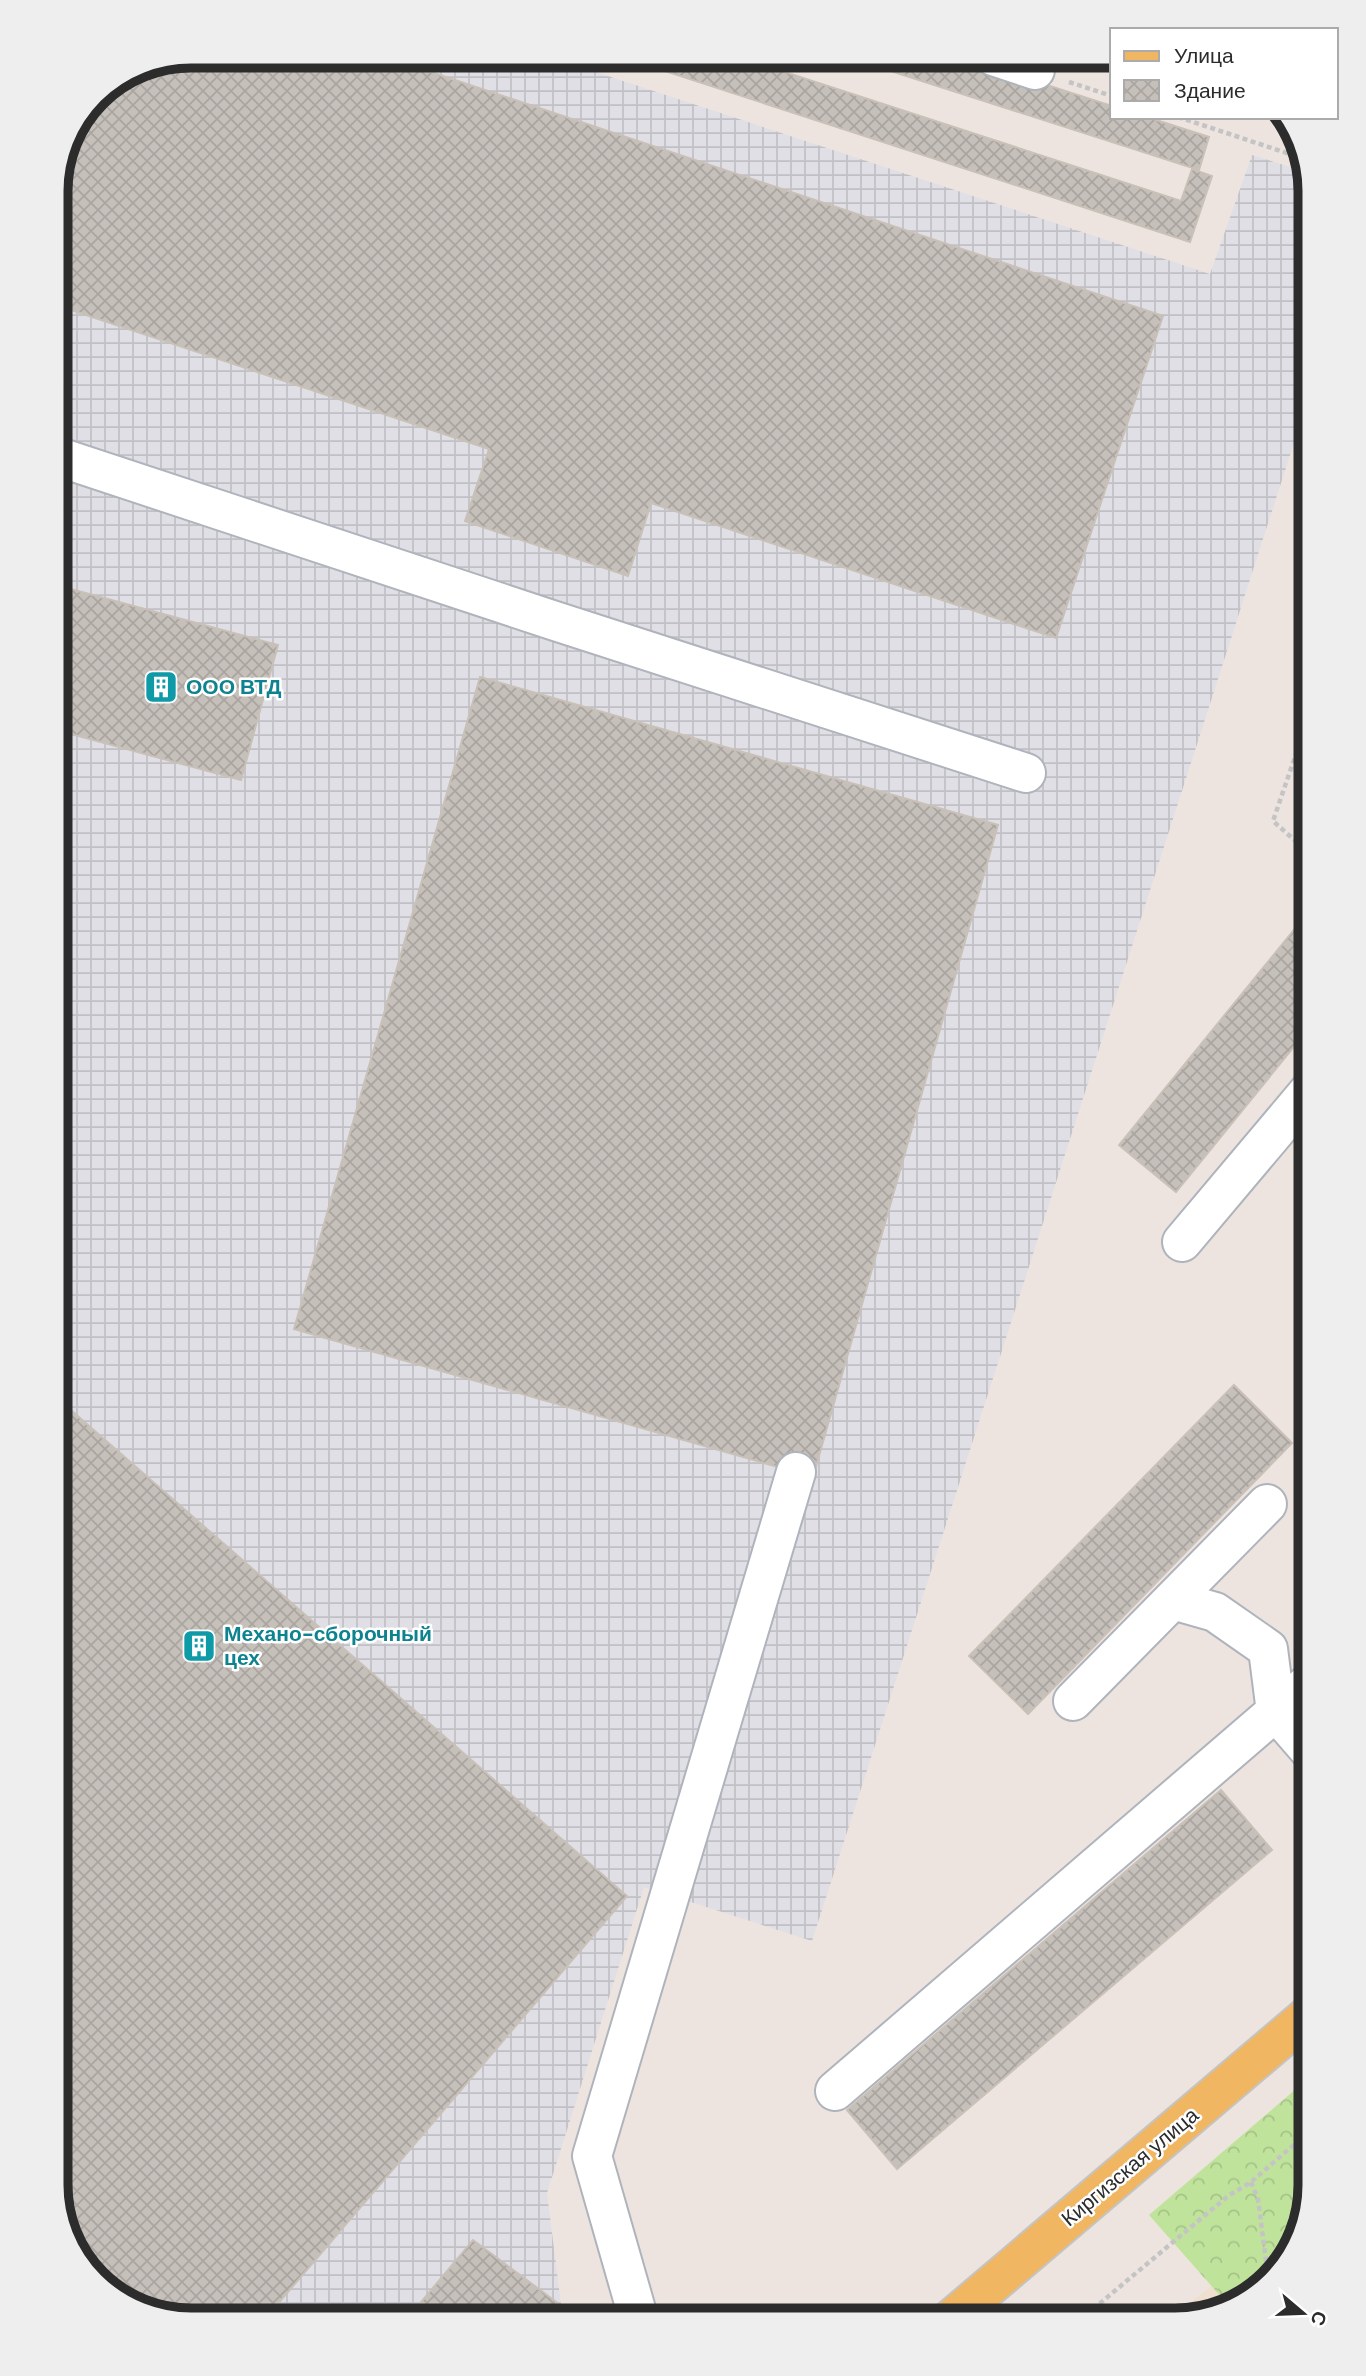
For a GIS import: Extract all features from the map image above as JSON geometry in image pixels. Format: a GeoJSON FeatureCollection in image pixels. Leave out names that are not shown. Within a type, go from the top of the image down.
{"type":"FeatureCollection","features":[{"type":"Feature","properties":{"kind":"main road","name":"Киргизская улица"},"geometry":{"type":"LineString","coordinates":[[964,2308],[1298,2024]]}},
{"type":"Feature","properties":{"kind":"lane"},"geometry":{"type":"LineString","coordinates":[[1029,69],[1035,71]]}},
{"type":"Feature","properties":{"kind":"lane"},"geometry":{"type":"LineString","coordinates":[[69,460],[1026,773]]}},
{"type":"Feature","properties":{"kind":"lane"},"geometry":{"type":"LineString","coordinates":[[1182,1242],[1298,1104]]}},
{"type":"Feature","properties":{"kind":"lane"},"geometry":{"type":"LineString","coordinates":[[635,2307],[592,2156],[796,1472]]}},
{"type":"Feature","properties":{"kind":"lane"},"geometry":{"type":"LineString","coordinates":[[1073,1701],[1267,1504]]}},
{"type":"Feature","properties":{"kind":"lane"},"geometry":{"type":"LineString","coordinates":[[1173,1600],[1215,1612],[1268,1649],[1276,1712],[1298,1737]]}},
{"type":"Feature","properties":{"kind":"lane"},"geometry":{"type":"LineString","coordinates":[[835,2091],[1298,1693]]}},
{"type":"Feature","properties":{"kind":"path"},"geometry":{"type":"LineString","coordinates":[[1184,119],[1292,155]]}},
{"type":"Feature","properties":{"kind":"path"},"geometry":{"type":"LineString","coordinates":[[1298,747],[1272,821],[1298,843]]}},
{"type":"Feature","properties":{"kind":"path"},"geometry":{"type":"LineString","coordinates":[[1094,2308],[1228,2196],[1251,2182],[1298,2142]]}},
{"type":"Feature","properties":{"kind":"path"},"geometry":{"type":"LineString","coordinates":[[1251,2182],[1258,2199],[1267,2266]]}},
{"type":"Feature","properties":{"kind":"shaded area"},"geometry":{"type":"Polygon","coordinates":[[[587,69],[1210,274],[1252,155],[1296,169],[1298,430],[812,1941],[644,1887],[547,2193],[561,2307],[167,2305],[137,2295],[123,2287],[99,2266],[81,2239],[69,2201],[70,170],[176,70],[587,69]]]}},
{"type":"Feature","properties":{"kind":"shaded area"},"geometry":{"type":"Polygon","coordinates":[[[1212,2286],[1222,2298],[1207,2304],[1184,2307],[1212,2286]]]}},
{"type":"Feature","properties":{"kind":"green space"},"geometry":{"type":"Polygon","coordinates":[[[1298,2087],[1298,2185],[1294,2217],[1281,2246],[1262,2272],[1243,2287],[1222,2298],[1149,2215],[1298,2087]]]}},
{"type":"Feature","properties":{"kind":"building"},"geometry":{"type":"Polygon","coordinates":[[[183,69],[422,69],[1163,316],[1056,638],[651,503],[628,576],[465,521],[489,449],[69,309],[69,175],[78,144],[89,123],[104,104],[137,81],[167,71],[183,69]]]}},
{"type":"Feature","properties":{"kind":"building"},"geometry":{"type":"Polygon","coordinates":[[[659,69],[776,69],[1181,201],[1192,169],[1212,176],[1190,242],[659,69]]]}},
{"type":"Feature","properties":{"kind":"building"},"geometry":{"type":"Polygon","coordinates":[[[884,69],[997,69],[1110,105],[1110,119],[1153,119],[1209,137],[1199,170],[884,69]]]}},
{"type":"Feature","properties":{"kind":"building","name":"ООО ВТД"},"geometry":{"type":"Polygon","coordinates":[[[69,588],[278,645],[241,780],[69,733],[69,588]]]}},
{"type":"Feature","properties":{"kind":"building"},"geometry":{"type":"Polygon","coordinates":[[[480,677],[998,825],[813,1477],[294,1329],[480,677]]]}},
{"type":"Feature","properties":{"kind":"building"},"geometry":{"type":"Polygon","coordinates":[[[1298,925],[1298,1042],[1176,1192],[1119,1145],[1298,925]]]}},
{"type":"Feature","properties":{"kind":"building"},"geometry":{"type":"Polygon","coordinates":[[[1234,1385],[1292,1443],[1028,1714],[969,1656],[1234,1385]]]}},
{"type":"Feature","properties":{"kind":"building","name":"Механо-сборочный цех"},"geometry":{"type":"Polygon","coordinates":[[[68,1408],[627,1896],[275,2307],[167,2305],[137,2295],[110,2277],[89,2253],[81,2239],[69,2201],[68,2185],[68,1408]]]}},
{"type":"Feature","properties":{"kind":"building"},"geometry":{"type":"Polygon","coordinates":[[[1221,1790],[1272,1850],[897,2169],[847,2110],[1221,1790]]]}},
{"type":"Feature","properties":{"kind":"building"},"geometry":{"type":"Polygon","coordinates":[[[473,2240],[559,2304],[559,2307],[417,2307],[473,2240]]]}},
{"type":"Feature","properties":{"kind":"place","name":"ООО ВТД"},"geometry":{"type":"Point","coordinates":[161,687]}},
{"type":"Feature","properties":{"kind":"place","name":"Механо-сборочный цех"},"geometry":{"type":"Point","coordinates":[199,1646]}}]}
